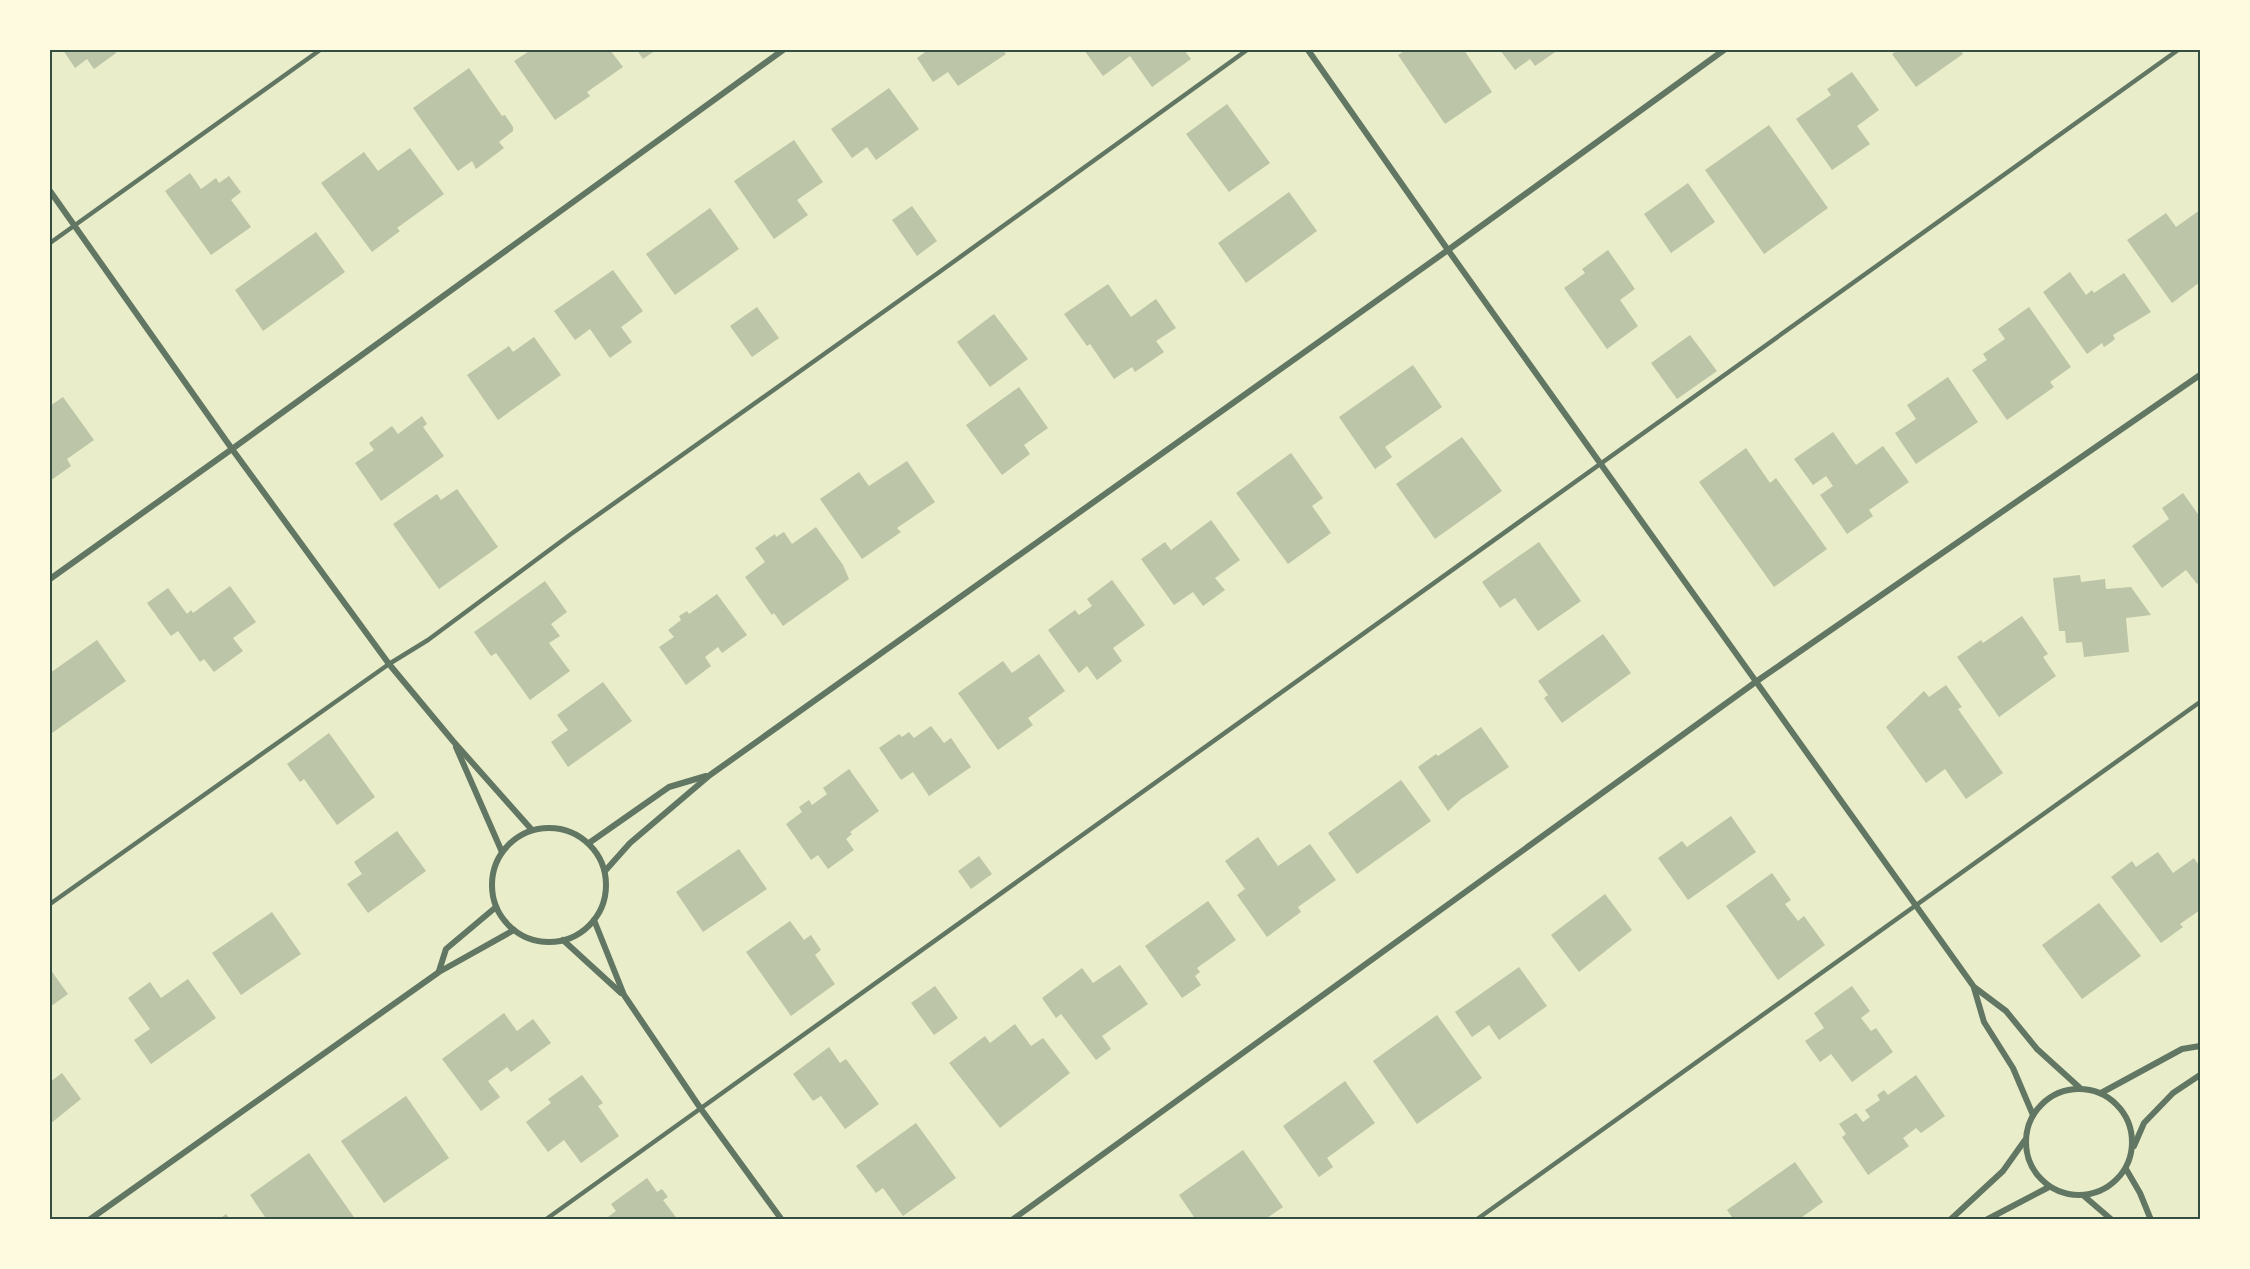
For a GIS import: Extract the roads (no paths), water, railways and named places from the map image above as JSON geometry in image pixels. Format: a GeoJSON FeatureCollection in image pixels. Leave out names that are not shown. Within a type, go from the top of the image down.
{"type":"FeatureCollection","features":[{"type":"Feature","properties":{"kind":"street"},"geometry":{"type":"LineString","coordinates":[[50,579],[783,50]]}},
{"type":"Feature","properties":{"kind":"street"},"geometry":{"type":"LineString","coordinates":[[1308,50],[1974,987],[2006,1011],[2037,1049],[2080,1089]]}},
{"type":"Feature","properties":{"kind":"street"},"geometry":{"type":"LineString","coordinates":[[605,871],[630,843],[710,775],[1448,250],[1724,50]]}},
{"type":"Feature","properties":{"kind":"street"},"geometry":{"type":"LineString","coordinates":[[50,191],[232,449],[389,664],[532,830]]}},
{"type":"Feature","properties":{"kind":"street"},"geometry":{"type":"LineString","coordinates":[[1012,1220],[1757,681],[2200,375]]}},
{"type":"Feature","properties":{"kind":"street"},"geometry":{"type":"LineString","coordinates":[[453,741],[502,852]]}},
{"type":"Feature","properties":{"kind":"street"},"geometry":{"type":"LineString","coordinates":[[589,843],[669,787],[710,775]]}},
{"type":"Feature","properties":{"kind":"street"},"geometry":{"type":"LineString","coordinates":[[547,828],[562,829],[576,834],[589,843],[599,856],[605,871],[606,888],[602,905],[594,920],[580,933],[563,940],[546,942],[529,938],[514,930],[503,919],[496,907],[492,888],[494,870],[502,852],[515,839],[532,830],[547,828]]}},
{"type":"Feature","properties":{"kind":"street"},"geometry":{"type":"LineString","coordinates":[[439,972],[446,949],[496,907]]}},
{"type":"Feature","properties":{"kind":"street"},"geometry":{"type":"LineString","coordinates":[[594,920],[624,995],[701,1109],[782,1220]]}},
{"type":"Feature","properties":{"kind":"street"},"geometry":{"type":"LineString","coordinates":[[89,1220],[439,972],[514,930]]}},
{"type":"Feature","properties":{"kind":"street"},"geometry":{"type":"LineString","coordinates":[[563,940],[624,995]]}},
{"type":"Feature","properties":{"kind":"street"},"geometry":{"type":"LineString","coordinates":[[1974,987],[1984,1022],[2013,1068],[2033,1115]]}},
{"type":"Feature","properties":{"kind":"street"},"geometry":{"type":"LineString","coordinates":[[2101,1093],[2182,1049],[2200,1046]]}},
{"type":"Feature","properties":{"kind":"street"},"geometry":{"type":"LineString","coordinates":[[2025,1140],[2027,1158],[2035,1175],[2049,1187],[2066,1195],[2084,1196],[2111,1187],[2127,1169],[2133,1146],[2144,1123],[2173,1093],[2200,1075]]}},
{"type":"Feature","properties":{"kind":"street"},"geometry":{"type":"LineString","coordinates":[[1950,1220],[2003,1171],[2025,1140],[2033,1115],[2041,1104],[2059,1092],[2080,1089],[2101,1093],[2119,1105],[2130,1123],[2133,1146]]}},
{"type":"Feature","properties":{"kind":"street"},"geometry":{"type":"LineString","coordinates":[[2127,1169],[2151,1220]]}},
{"type":"Feature","properties":{"kind":"street"},"geometry":{"type":"LineString","coordinates":[[1986,1220],[2049,1187]]}},
{"type":"Feature","properties":{"kind":"street"},"geometry":{"type":"LineString","coordinates":[[2084,1196],[2112,1220]]}},
{"type":"Feature","properties":{"kind":"lane"},"geometry":{"type":"LineString","coordinates":[[50,243],[320,50]]}},
{"type":"Feature","properties":{"kind":"lane"},"geometry":{"type":"LineString","coordinates":[[50,904],[389,664],[428,640],[561,541],[1247,50]]}},
{"type":"Feature","properties":{"kind":"lane"},"geometry":{"type":"LineString","coordinates":[[544,1220],[2178,50]]}},
{"type":"Feature","properties":{"kind":"lane"},"geometry":{"type":"LineString","coordinates":[[1476,1220],[2200,702]]}}]}
